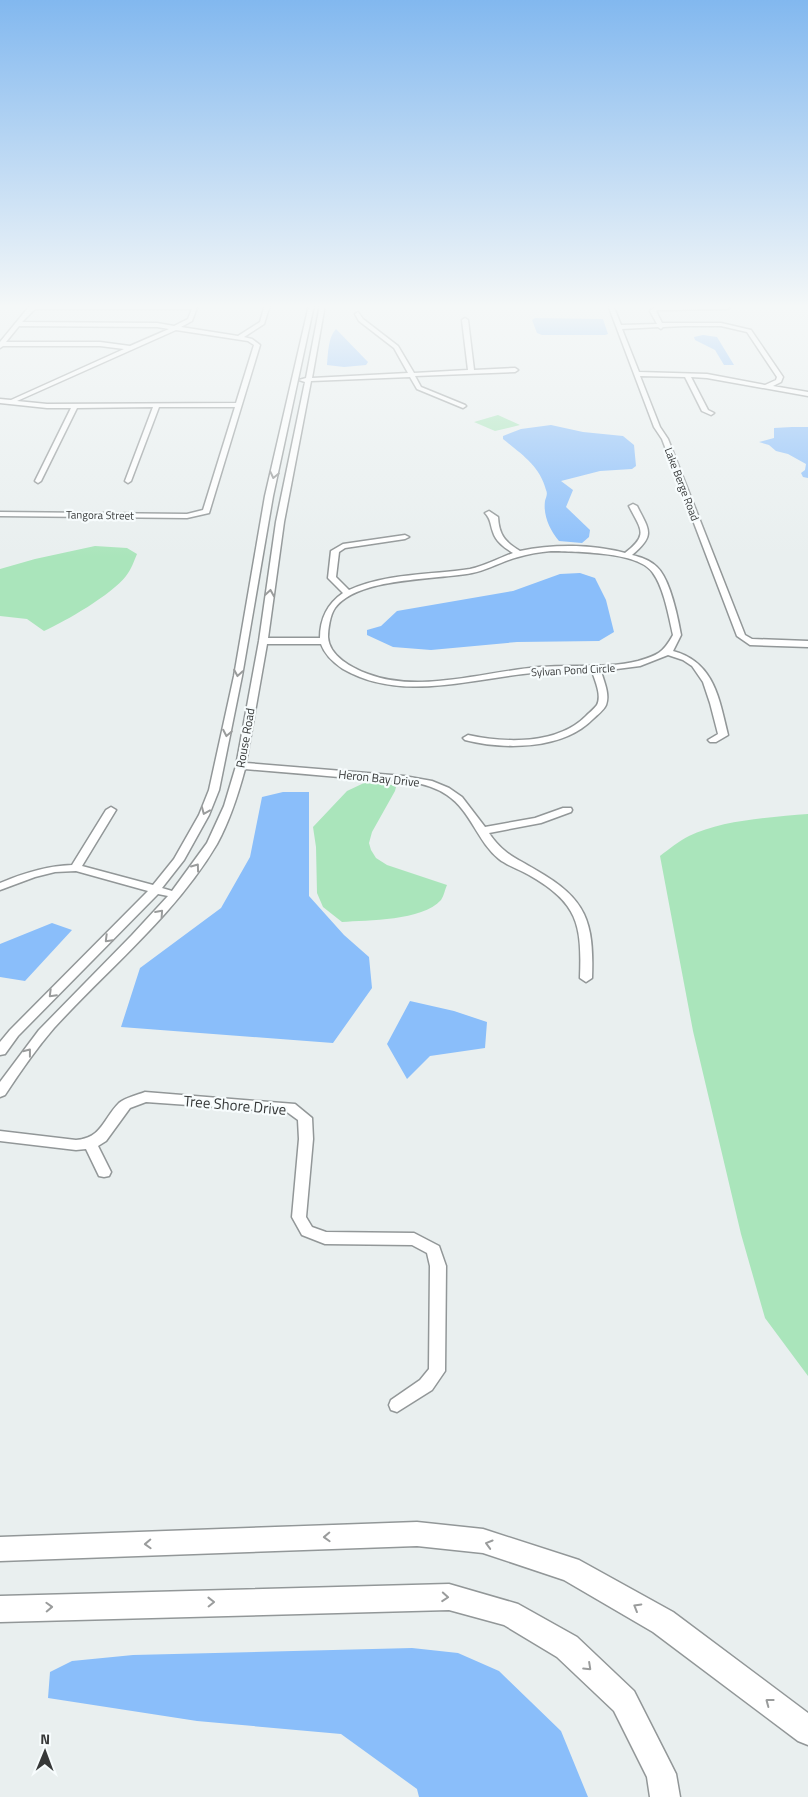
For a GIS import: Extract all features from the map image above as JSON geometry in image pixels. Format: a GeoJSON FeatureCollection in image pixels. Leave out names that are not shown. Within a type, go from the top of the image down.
{"type":"FeatureCollection","features":[{"type":"Feature","properties":{"kind":"highway"},"geometry":{"type":"LineString","coordinates":[[0,1549],[417,1534],[483,1541],[570,1569],[662,1622],[808,1731]]}},
{"type":"Feature","properties":{"kind":"highway"},"geometry":{"type":"LineString","coordinates":[[0,1609],[166,1603],[339,1601],[396,1597],[449,1597],[510,1613],[567,1647],[624,1701],[661,1774],[666,1797]]}},
{"type":"Feature","properties":{"kind":"street"},"geometry":{"type":"LineString","coordinates":[[2,402],[26,396],[42,389]]}},
{"type":"Feature","properties":{"kind":"street"},"geometry":{"type":"LineString","coordinates":[[2,402],[75,406],[239,405],[244,389]]}},
{"type":"Feature","properties":{"kind":"street","name":"Rouse Road"},"geometry":{"type":"LineString","coordinates":[[0,1051],[14,1033],[155,890],[179,860],[192,839],[214,790],[238,676],[267,505],[293,389]]}},
{"type":"Feature","properties":{"kind":"street","name":"Rouse Road"},"geometry":{"type":"LineString","coordinates":[[0,1092],[26,1054],[50,1025],[129,947],[176,895],[204,856],[225,818],[237,786],[241,766],[280,522],[306,389]]}},
{"type":"Feature","properties":{"kind":"street"},"geometry":{"type":"LineString","coordinates":[[421,389],[463,406]]}},
{"type":"Feature","properties":{"kind":"street","name":"Lake Berge Road"},"geometry":{"type":"LineString","coordinates":[[643,389],[665,439],[741,636],[750,642],[757,643],[808,644]]}},
{"type":"Feature","properties":{"kind":"street"},"geometry":{"type":"LineString","coordinates":[[694,389],[705,410],[711,414]]}},
{"type":"Feature","properties":{"kind":"street"},"geometry":{"type":"LineString","coordinates":[[776,389],[808,394]]}},
{"type":"Feature","properties":{"kind":"street"},"geometry":{"type":"LineString","coordinates":[[128,481],[157,405]]}},
{"type":"Feature","properties":{"kind":"street","name":"Tangora Street"},"geometry":{"type":"LineString","coordinates":[[0,514],[187,516],[206,511],[239,405]]}},
{"type":"Feature","properties":{"kind":"street"},"geometry":{"type":"LineString","coordinates":[[38,481],[75,406]]}},
{"type":"Feature","properties":{"kind":"street"},"geometry":{"type":"LineString","coordinates":[[626,556],[642,543],[645,530],[633,506]]}},
{"type":"Feature","properties":{"kind":"street"},"geometry":{"type":"LineString","coordinates":[[489,513],[494,517],[495,532],[500,541],[520,554]]}},
{"type":"Feature","properties":{"kind":"street"},"geometry":{"type":"LineString","coordinates":[[348,593],[332,578],[335,550],[343,546],[405,537]]}},
{"type":"Feature","properties":{"kind":"street"},"geometry":{"type":"LineString","coordinates":[[262,641],[323,641],[327,616],[334,604],[348,593],[386,582],[472,571],[535,550],[574,550],[626,556],[641,561],[657,570],[677,635],[667,652],[686,658],[698,667],[709,684],[723,735],[713,740]]}},
{"type":"Feature","properties":{"kind":"street","name":"Sylvan Pond Circle"},"geometry":{"type":"LineString","coordinates":[[323,641],[330,654],[344,665],[366,676],[392,682],[419,683],[462,680],[542,669],[596,670],[622,667],[642,663],[667,652]]}},
{"type":"Feature","properties":{"kind":"street"},"geometry":{"type":"LineString","coordinates":[[468,738],[491,743],[524,743],[558,736],[580,728],[601,706],[603,695],[596,670]]}},
{"type":"Feature","properties":{"kind":"street","name":"Heron Bay Drive"},"geometry":{"type":"LineString","coordinates":[[241,766],[426,783],[451,793],[465,808],[500,854],[554,885],[571,901],[585,926],[588,945],[586,978]]}},
{"type":"Feature","properties":{"kind":"street"},"geometry":{"type":"LineString","coordinates":[[76,868],[111,810]]}},
{"type":"Feature","properties":{"kind":"street"},"geometry":{"type":"LineString","coordinates":[[481,831],[538,821],[567,810]]}},
{"type":"Feature","properties":{"kind":"street"},"geometry":{"type":"LineString","coordinates":[[0,887],[32,874],[55,869],[76,868],[176,895]]}},
{"type":"Feature","properties":{"kind":"street","name":"Tree Shore Drive"},"geometry":{"type":"LineString","coordinates":[[90,1144],[101,1137],[125,1105],[145,1097],[290,1107],[305,1118],[306,1139],[298,1217],[307,1232],[325,1238],[414,1239],[434,1250],[438,1266],[437,1371],[426,1384],[397,1405]]}},
{"type":"Feature","properties":{"kind":"street"},"geometry":{"type":"LineString","coordinates":[[0,1136],[76,1145],[90,1144],[104,1172]]}},
{"type":"Feature","properties":{"kind":"green space"},"geometry":{"type":"Polygon","coordinates":[[[498,415],[520,425],[495,431],[474,422],[498,415]]]}},
{"type":"Feature","properties":{"kind":"green space"},"geometry":{"type":"Polygon","coordinates":[[[95,546],[127,548],[137,554],[126,576],[110,591],[76,614],[44,631],[27,619],[0,616],[0,569],[95,546]]]}},
{"type":"Feature","properties":{"kind":"green space"},"geometry":{"type":"Polygon","coordinates":[[[364,783],[396,787],[372,832],[369,843],[371,850],[376,858],[387,865],[447,885],[441,900],[432,907],[408,916],[342,922],[323,907],[317,893],[316,847],[313,827],[347,791],[364,783]]]}},
{"type":"Feature","properties":{"kind":"green space"},"geometry":{"type":"Polygon","coordinates":[[[808,814],[808,1376],[765,1318],[741,1234],[693,1031],[660,856],[689,836],[716,826],[747,820],[808,814]]]}},
{"type":"Feature","properties":{"kind":"water"},"geometry":{"type":"Polygon","coordinates":[[[551,425],[583,432],[623,436],[634,445],[636,466],[632,469],[600,471],[561,481],[573,490],[566,507],[590,530],[589,537],[582,543],[559,541],[546,517],[545,501],[547,493],[539,474],[523,455],[503,439],[503,436],[521,429],[551,425]]]}},
{"type":"Feature","properties":{"kind":"water"},"geometry":{"type":"Polygon","coordinates":[[[808,427],[808,478],[803,477],[801,473],[805,470],[806,464],[788,454],[776,451],[769,445],[759,442],[774,438],[774,428],[808,427]]]}},
{"type":"Feature","properties":{"kind":"water"},"geometry":{"type":"Polygon","coordinates":[[[580,573],[595,578],[606,600],[614,632],[599,641],[517,642],[431,650],[393,647],[367,635],[367,630],[381,626],[397,611],[513,591],[560,574],[580,573]]]}},
{"type":"Feature","properties":{"kind":"water"},"geometry":{"type":"Polygon","coordinates":[[[283,792],[309,792],[309,896],[344,935],[369,957],[372,988],[333,1043],[121,1027],[140,968],[221,908],[250,857],[262,797],[283,792]]]}},
{"type":"Feature","properties":{"kind":"water"},"geometry":{"type":"Polygon","coordinates":[[[52,923],[72,930],[25,981],[0,977],[0,944],[52,923]]]}},
{"type":"Feature","properties":{"kind":"water"},"geometry":{"type":"Polygon","coordinates":[[[410,1001],[454,1011],[487,1022],[485,1048],[430,1056],[407,1079],[387,1044],[410,1001]]]}},
{"type":"Feature","properties":{"kind":"water"},"geometry":{"type":"Polygon","coordinates":[[[412,1648],[458,1653],[499,1671],[561,1731],[588,1797],[419,1797],[417,1789],[341,1734],[197,1721],[48,1698],[50,1672],[72,1661],[133,1655],[412,1648]]]}}]}
